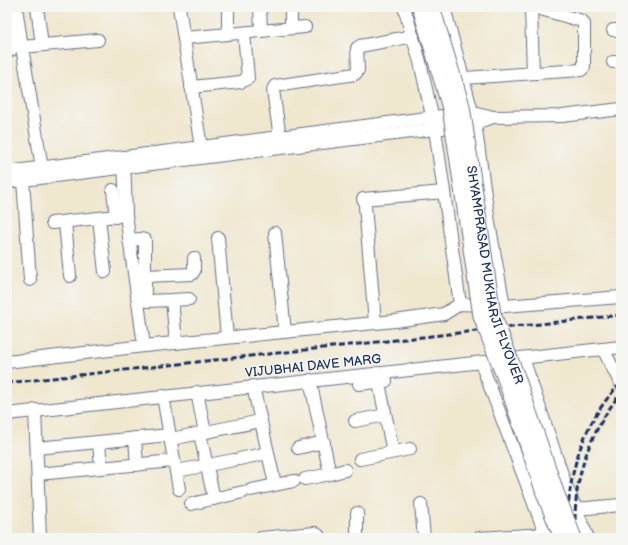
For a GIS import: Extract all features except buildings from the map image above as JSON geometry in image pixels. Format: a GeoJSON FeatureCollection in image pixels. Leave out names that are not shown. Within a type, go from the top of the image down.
{"type":"FeatureCollection","features":[{"type":"Feature","properties":{"kind":"main road","name":"SHYAMPRASAD MUKHARJI FLYOVER"},"geometry":{"type":"LineString","coordinates":[[420,7],[450,108],[482,316],[545,496],[562,538]]}},
{"type":"Feature","properties":{"kind":"main road","name":"SHYAMPRASAD MUKHARJI FLYOVER"},"geometry":{"type":"LineString","coordinates":[[432,7],[462,106],[493,314],[517,377],[556,492],[574,538]]}},
{"type":"Feature","properties":{"kind":"street"},"geometry":{"type":"LineString","coordinates":[[37,7],[42,45]]}},
{"type":"Feature","properties":{"kind":"street"},"geometry":{"type":"LineString","coordinates":[[179,7],[202,152]]}},
{"type":"Feature","properties":{"kind":"street"},"geometry":{"type":"LineString","coordinates":[[228,7],[228,34]]}},
{"type":"Feature","properties":{"kind":"street"},"geometry":{"type":"LineString","coordinates":[[260,7],[260,31]]}},
{"type":"Feature","properties":{"kind":"street"},"geometry":{"type":"LineString","coordinates":[[290,7],[291,28]]}},
{"type":"Feature","properties":{"kind":"street"},"geometry":{"type":"LineString","coordinates":[[404,7],[420,62],[434,124],[460,304]]}},
{"type":"Feature","properties":{"kind":"street"},"geometry":{"type":"LineString","coordinates":[[444,7],[474,118],[489,223],[504,306]]}},
{"type":"Feature","properties":{"kind":"street"},"geometry":{"type":"LineString","coordinates":[[464,78],[581,70],[584,67],[585,61],[584,24],[582,21],[532,7],[533,73]]}},
{"type":"Feature","properties":{"kind":"street"},"geometry":{"type":"LineString","coordinates":[[11,13],[22,47],[42,172]]}},
{"type":"Feature","properties":{"kind":"street"},"geometry":{"type":"LineString","coordinates":[[7,51],[11,50],[12,47],[11,13]]}},
{"type":"Feature","properties":{"kind":"street"},"geometry":{"type":"LineString","coordinates":[[184,38],[305,27]]}},
{"type":"Feature","properties":{"kind":"street"},"geometry":{"type":"LineString","coordinates":[[192,87],[241,82],[248,78],[244,33]]}},
{"type":"Feature","properties":{"kind":"street"},"geometry":{"type":"LineString","coordinates":[[280,138],[273,90],[275,86],[355,74],[358,70],[356,52],[357,48],[360,46],[413,36]]}},
{"type":"Feature","properties":{"kind":"street"},"geometry":{"type":"LineString","coordinates":[[22,47],[98,40]]}},
{"type":"Feature","properties":{"kind":"street"},"geometry":{"type":"LineString","coordinates":[[7,172],[42,172],[474,118],[562,116],[621,109]]}},
{"type":"Feature","properties":{"kind":"street"},"geometry":{"type":"LineString","coordinates":[[202,152],[280,138],[434,124]]}},
{"type":"Feature","properties":{"kind":"street"},"geometry":{"type":"LineString","coordinates":[[121,216],[124,161]]}},
{"type":"Feature","properties":{"kind":"street"},"geometry":{"type":"LineString","coordinates":[[7,182],[23,180],[42,172]]}},
{"type":"Feature","properties":{"kind":"street"},"geometry":{"type":"LineString","coordinates":[[23,180],[30,280]]}},
{"type":"Feature","properties":{"kind":"street"},"geometry":{"type":"LineString","coordinates":[[113,190],[130,240],[144,346]]}},
{"type":"Feature","properties":{"kind":"street"},"geometry":{"type":"LineString","coordinates":[[375,323],[364,202],[444,192]]}},
{"type":"Feature","properties":{"kind":"street"},"geometry":{"type":"LineString","coordinates":[[52,223],[121,216]]}},
{"type":"Feature","properties":{"kind":"street"},"geometry":{"type":"LineString","coordinates":[[99,218],[105,272]]}},
{"type":"Feature","properties":{"kind":"street"},"geometry":{"type":"LineString","coordinates":[[65,222],[70,276]]}},
{"type":"Feature","properties":{"kind":"street"},"geometry":{"type":"LineString","coordinates":[[275,233],[285,332]]}},
{"type":"Feature","properties":{"kind":"street"},"geometry":{"type":"LineString","coordinates":[[218,238],[226,337]]}},
{"type":"Feature","properties":{"kind":"street"},"geometry":{"type":"LineString","coordinates":[[130,240],[145,240],[145,295],[147,301],[189,299]]}},
{"type":"Feature","properties":{"kind":"street"},"geometry":{"type":"LineString","coordinates":[[145,276],[192,274],[194,271],[194,258]]}},
{"type":"Feature","properties":{"kind":"street"},"geometry":{"type":"LineString","coordinates":[[7,362],[226,337],[375,323],[444,314],[460,304],[504,306],[621,298]]}},
{"type":"Feature","properties":{"kind":"street"},"geometry":{"type":"LineString","coordinates":[[172,300],[176,343]]}},
{"type":"Feature","properties":{"kind":"street","name":"VIJUBHAI DAVE MARG"},"geometry":{"type":"LineString","coordinates":[[7,414],[310,380],[378,377],[481,363],[621,347]]}},
{"type":"Feature","properties":{"kind":"street"},"geometry":{"type":"LineString","coordinates":[[603,349],[621,384]]}},
{"type":"Feature","properties":{"kind":"street"},"geometry":{"type":"LineString","coordinates":[[523,358],[565,483],[588,538]]}},
{"type":"Feature","properties":{"kind":"street"},"geometry":{"type":"LineString","coordinates":[[479,538],[547,536],[481,363]]}},
{"type":"Feature","properties":{"kind":"street"},"geometry":{"type":"LineString","coordinates":[[378,377],[393,452]]}},
{"type":"Feature","properties":{"kind":"street"},"geometry":{"type":"LineString","coordinates":[[360,384],[378,377],[400,379]]}},
{"type":"Feature","properties":{"kind":"street"},"geometry":{"type":"LineString","coordinates":[[310,380],[330,474]]}},
{"type":"Feature","properties":{"kind":"street"},"geometry":{"type":"LineString","coordinates":[[253,386],[275,484]]}},
{"type":"Feature","properties":{"kind":"street"},"geometry":{"type":"LineString","coordinates":[[197,392],[206,465],[214,499]]}},
{"type":"Feature","properties":{"kind":"street"},"geometry":{"type":"LineString","coordinates":[[163,396],[173,437],[173,461],[179,489]]}},
{"type":"Feature","properties":{"kind":"street"},"geometry":{"type":"LineString","coordinates":[[35,410],[40,538]]}},
{"type":"Feature","properties":{"kind":"street"},"geometry":{"type":"LineString","coordinates":[[354,421],[386,415]]}},
{"type":"Feature","properties":{"kind":"street"},"geometry":{"type":"LineString","coordinates":[[37,448],[135,438],[173,437],[202,433],[261,421]]}},
{"type":"Feature","properties":{"kind":"street"},"geometry":{"type":"LineString","coordinates":[[135,438],[137,465]]}},
{"type":"Feature","properties":{"kind":"street"},"geometry":{"type":"LineString","coordinates":[[99,442],[101,468]]}},
{"type":"Feature","properties":{"kind":"street"},"geometry":{"type":"LineString","coordinates":[[298,448],[324,442]]}},
{"type":"Feature","properties":{"kind":"street"},"geometry":{"type":"LineString","coordinates":[[360,459],[410,449]]}},
{"type":"Feature","properties":{"kind":"street"},"geometry":{"type":"LineString","coordinates":[[182,470],[268,453]]}},
{"type":"Feature","properties":{"kind":"street"},"geometry":{"type":"LineString","coordinates":[[38,474],[173,461]]}},
{"type":"Feature","properties":{"kind":"street"},"geometry":{"type":"LineString","coordinates":[[191,504],[275,484],[345,470]]}},
{"type":"Feature","properties":{"kind":"street"},"geometry":{"type":"LineString","coordinates":[[421,504],[424,538]]}},
{"type":"Feature","properties":{"kind":"street"},"geometry":{"type":"LineString","coordinates":[[576,509],[621,505]]}},
{"type":"Feature","properties":{"kind":"street"},"geometry":{"type":"LineString","coordinates":[[357,513],[357,538]]}},
{"type":"Feature","properties":{"kind":"street"},"geometry":{"type":"LineString","coordinates":[[261,538],[314,533],[320,538]]}},
{"type":"Feature","properties":{"kind":"railway"},"geometry":{"type":"LineString","coordinates":[[7,383],[621,315]]}},
{"type":"Feature","properties":{"kind":"railway"},"geometry":{"type":"LineString","coordinates":[[569,538],[569,496],[578,454],[595,416],[621,383]]}},
{"type":"Feature","properties":{"kind":"railway"},"geometry":{"type":"LineString","coordinates":[[576,538],[576,499],[584,461],[599,426],[621,393]]}}]}
